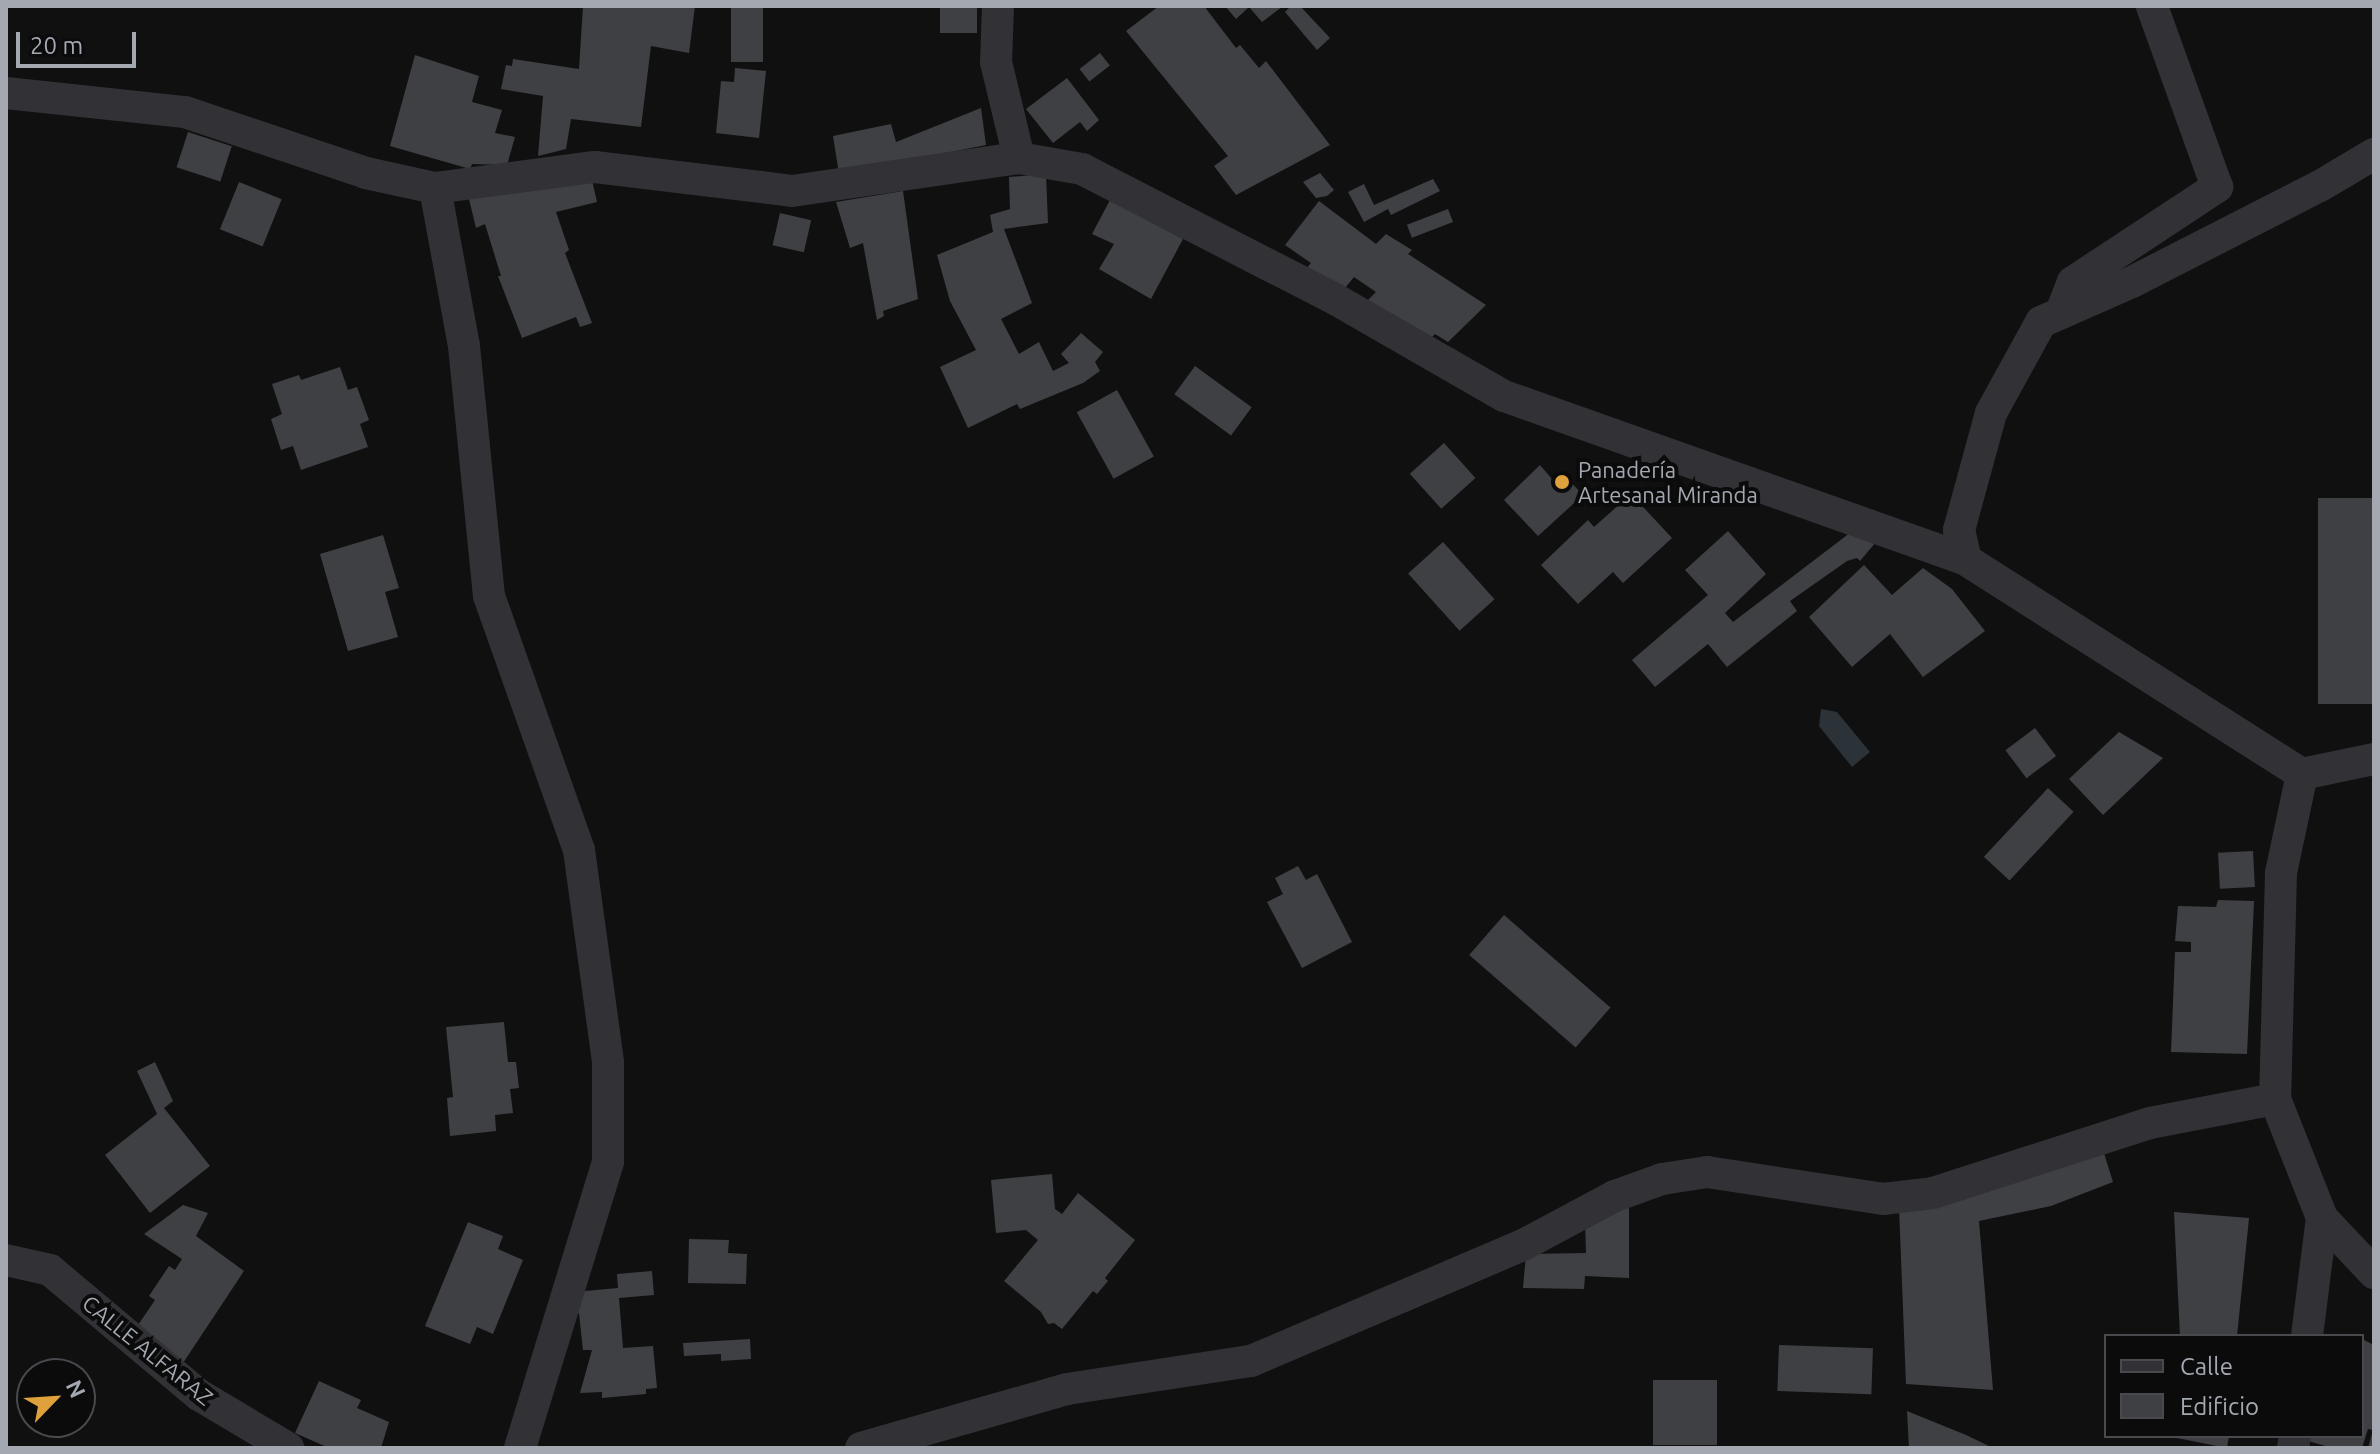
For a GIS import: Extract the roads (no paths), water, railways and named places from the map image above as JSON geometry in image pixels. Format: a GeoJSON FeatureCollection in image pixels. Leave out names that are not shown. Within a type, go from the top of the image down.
{"type":"FeatureCollection","features":[{"type":"Feature","properties":{"kind":"street"},"geometry":{"type":"LineString","coordinates":[[998,6],[996,62],[1019,158]]}},
{"type":"Feature","properties":{"kind":"street"},"geometry":{"type":"LineString","coordinates":[[2062,310],[2073,282],[2217,187],[2152,6]]}},
{"type":"Feature","properties":{"kind":"street"},"geometry":{"type":"LineString","coordinates":[[6,93],[185,112],[366,173],[435,188],[595,167],[792,191],[1019,158],[1082,169],[1335,299],[1504,396],[1966,560],[2302,774],[2374,759]]}},
{"type":"Feature","properties":{"kind":"street"},"geometry":{"type":"LineString","coordinates":[[1966,560],[1959,530],[1991,413],[2041,322],[2062,310],[2132,282],[2320,186],[2374,154]]}},
{"type":"Feature","properties":{"kind":"street"},"geometry":{"type":"LineString","coordinates":[[435,188],[464,346],[489,596],[579,850],[608,1063],[608,1162],[520,1448]]}},
{"type":"Feature","properties":{"kind":"street"},"geometry":{"type":"LineString","coordinates":[[2302,774],[2281,873],[2275,1099],[2322,1218],[2374,1273]]}},
{"type":"Feature","properties":{"kind":"street"},"geometry":{"type":"LineString","coordinates":[[861,1448],[1067,1389],[1251,1361],[1525,1244],[1615,1196],[1662,1179],[1707,1172],[1883,1199],[1933,1193],[2150,1123],[2275,1099]]}},
{"type":"Feature","properties":{"kind":"street"},"geometry":{"type":"LineString","coordinates":[[2307,1334],[2322,1218]]}},
{"type":"Feature","properties":{"kind":"street","name":"CALLE ALFARAZ"},"geometry":{"type":"LineString","coordinates":[[6,1260],[50,1270],[199,1395],[288,1448]]}},
{"type":"Feature","properties":{"kind":"place","name":"Panadería Artesanal Miranda"},"geometry":{"type":"Point","coordinates":[1562,482]}}]}
